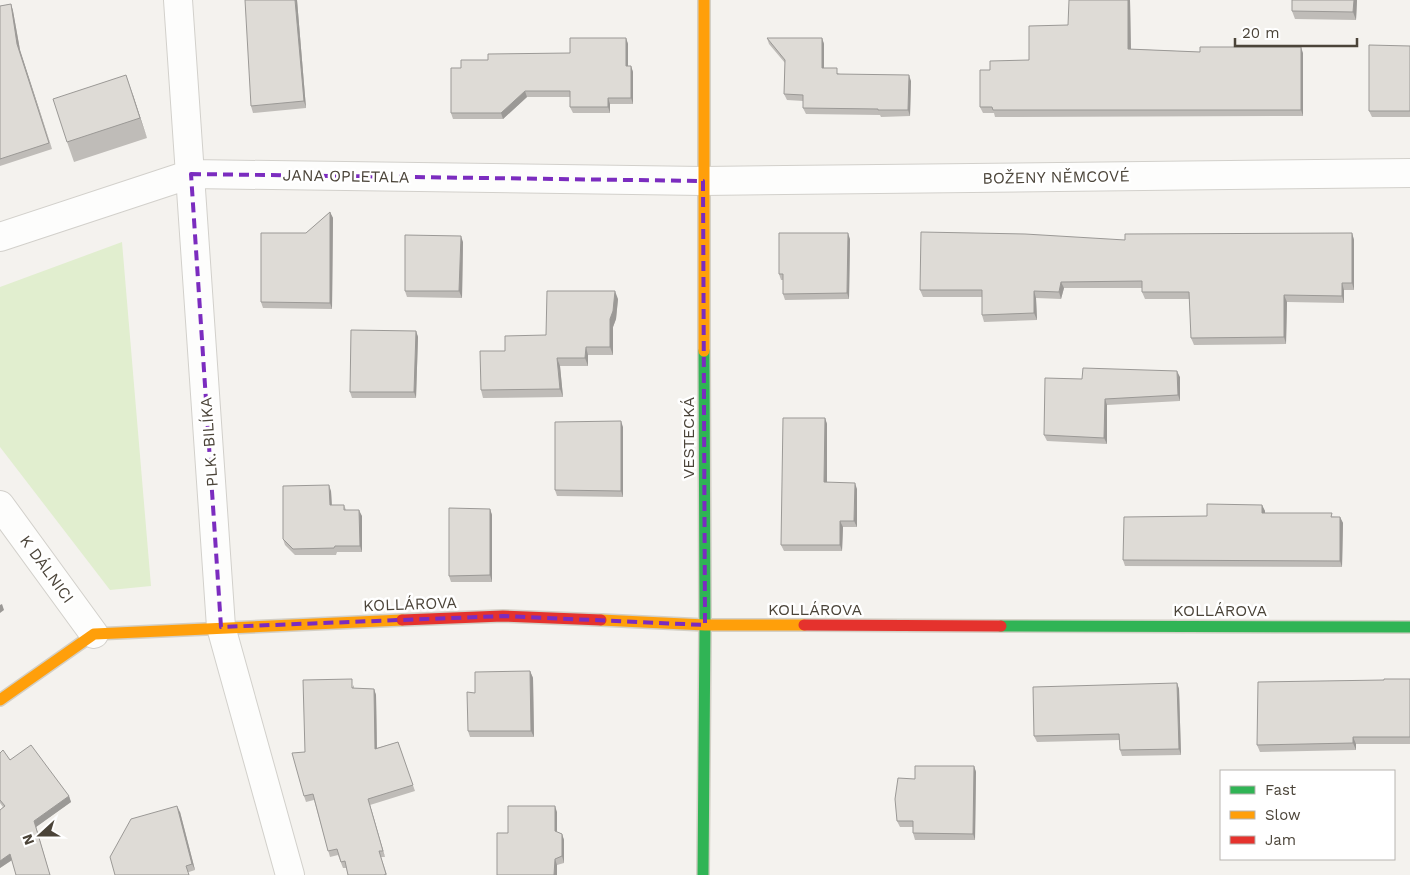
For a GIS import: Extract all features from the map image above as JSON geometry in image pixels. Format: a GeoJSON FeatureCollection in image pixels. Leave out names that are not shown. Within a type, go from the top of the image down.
{"type":"FeatureCollection","features":[{"type":"Feature","properties":{"kind":"street","name":"PLK. BILÍKA"},"geometry":{"type":"LineString","coordinates":[[178,0],[221,627],[290,875]]}},
{"type":"Feature","properties":{"kind":"street","name":"VESTECKÁ"},"geometry":{"type":"LineString","coordinates":[[703,875],[705,625],[702,181],[704,0]]}},
{"type":"Feature","properties":{"kind":"street","name":"BOŽENY NĚMCOVÉ"},"geometry":{"type":"LineString","coordinates":[[702,181],[1410,173]]}},
{"type":"Feature","properties":{"kind":"street","name":"JANA OPLETALA"},"geometry":{"type":"LineString","coordinates":[[0,237],[191,174],[702,181]]}},
{"type":"Feature","properties":{"kind":"street","name":"K DÁLNICI"},"geometry":{"type":"LineString","coordinates":[[0,505],[94,634]]}},
{"type":"Feature","properties":{"kind":"street","name":"KOLLÁROVA"},"geometry":{"type":"LineString","coordinates":[[94,634],[503,616],[705,625],[1410,627]]}},
{"type":"Feature","properties":{"kind":"street"},"geometry":{"type":"LineString","coordinates":[[0,700],[94,634]]}},
{"type":"Feature","properties":{"kind":"highlighted area"},"geometry":{"type":"Polygon","coordinates":[[[191,174],[703,181],[705,625],[503,616],[221,627],[191,174]]]}},
{"type":"Feature","properties":{"kind":"green space"},"geometry":{"type":"Polygon","coordinates":[[[122,242],[151,586],[110,590],[0,447],[0,287],[122,242]]]}},
{"type":"Feature","properties":{"kind":"building"},"geometry":{"type":"Polygon","coordinates":[[[245,0],[295,0],[304,101],[251,106],[245,0]]]}},
{"type":"Feature","properties":{"kind":"building"},"geometry":{"type":"Polygon","coordinates":[[[1069,0],[1128,0],[1128,49],[1200,52],[1200,47],[1301,47],[1301,110],[993,110],[992,107],[980,107],[980,70],[990,70],[990,61],[1029,60],[1029,26],[1068,25],[1069,0]]]}},
{"type":"Feature","properties":{"kind":"building"},"geometry":{"type":"Polygon","coordinates":[[[1292,0],[1354,0],[1353,12],[1292,11],[1292,0]]]}},
{"type":"Feature","properties":{"kind":"building"},"geometry":{"type":"Polygon","coordinates":[[[11,4],[17,44],[49,143],[0,159],[0,6],[11,4]]]}},
{"type":"Feature","properties":{"kind":"building"},"geometry":{"type":"Polygon","coordinates":[[[570,38],[626,38],[626,66],[631,66],[631,98],[608,98],[608,107],[570,107],[570,91],[525,91],[501,113],[451,113],[451,68],[461,68],[461,60],[488,60],[488,54],[570,53],[570,38]]]}},
{"type":"Feature","properties":{"kind":"building"},"geometry":{"type":"Polygon","coordinates":[[[767,38],[822,38],[822,68],[837,68],[837,74],[909,75],[908,110],[803,108],[803,95],[784,94],[785,60],[767,38]]]}},
{"type":"Feature","properties":{"kind":"building"},"geometry":{"type":"Polygon","coordinates":[[[1369,45],[1410,46],[1410,111],[1369,111],[1369,45]]]}},
{"type":"Feature","properties":{"kind":"building"},"geometry":{"type":"Polygon","coordinates":[[[126,75],[140,118],[67,142],[53,99],[126,75]]]}},
{"type":"Feature","properties":{"kind":"building"},"geometry":{"type":"Polygon","coordinates":[[[330,212],[330,303],[261,302],[261,233],[306,233],[330,212]]]}},
{"type":"Feature","properties":{"kind":"building"},"geometry":{"type":"Polygon","coordinates":[[[921,232],[1025,234],[1125,240],[1125,234],[1352,233],[1352,283],[1342,283],[1342,296],[1284,295],[1284,337],[1191,338],[1189,292],[1142,292],[1142,281],[1061,282],[1059,292],[1034,291],[1034,313],[982,315],[982,290],[920,290],[921,232]]]}},
{"type":"Feature","properties":{"kind":"building"},"geometry":{"type":"Polygon","coordinates":[[[779,233],[848,233],[847,293],[783,294],[783,274],[779,274],[779,233]]]}},
{"type":"Feature","properties":{"kind":"building"},"geometry":{"type":"Polygon","coordinates":[[[405,235],[461,236],[459,291],[405,291],[405,235]]]}},
{"type":"Feature","properties":{"kind":"building"},"geometry":{"type":"Polygon","coordinates":[[[547,291],[615,291],[613,311],[610,319],[610,347],[586,347],[585,358],[557,358],[560,389],[481,390],[480,351],[505,351],[505,336],[546,335],[547,291]]]}},
{"type":"Feature","properties":{"kind":"building"},"geometry":{"type":"Polygon","coordinates":[[[351,330],[416,331],[414,392],[350,392],[351,330]]]}},
{"type":"Feature","properties":{"kind":"building"},"geometry":{"type":"Polygon","coordinates":[[[1083,368],[1177,371],[1178,395],[1105,399],[1104,438],[1044,435],[1045,378],[1082,379],[1083,368]]]}},
{"type":"Feature","properties":{"kind":"building"},"geometry":{"type":"Polygon","coordinates":[[[783,418],[825,418],[824,482],[855,483],[854,521],[840,521],[840,545],[781,545],[783,418]]]}},
{"type":"Feature","properties":{"kind":"building"},"geometry":{"type":"Polygon","coordinates":[[[621,421],[621,491],[555,490],[555,422],[621,421]]]}},
{"type":"Feature","properties":{"kind":"building"},"geometry":{"type":"Polygon","coordinates":[[[329,485],[330,505],[344,505],[344,510],[359,510],[360,546],[293,549],[283,539],[283,486],[329,485]]]}},
{"type":"Feature","properties":{"kind":"building"},"geometry":{"type":"Polygon","coordinates":[[[1207,504],[1262,505],[1262,513],[1332,513],[1331,517],[1340,517],[1340,561],[1123,560],[1124,517],[1207,516],[1207,504]]]}},
{"type":"Feature","properties":{"kind":"building"},"geometry":{"type":"Polygon","coordinates":[[[449,508],[490,509],[490,575],[449,576],[449,508]]]}},
{"type":"Feature","properties":{"kind":"building"},"geometry":{"type":"Polygon","coordinates":[[[530,671],[531,731],[468,731],[467,692],[475,693],[475,672],[530,671]]]}},
{"type":"Feature","properties":{"kind":"building"},"geometry":{"type":"Polygon","coordinates":[[[352,679],[352,688],[374,689],[375,749],[398,742],[413,785],[368,799],[383,851],[379,851],[386,874],[384,875],[348,875],[345,861],[341,862],[337,849],[328,851],[313,794],[304,796],[292,753],[305,752],[303,680],[352,679]]]}},
{"type":"Feature","properties":{"kind":"building"},"geometry":{"type":"Polygon","coordinates":[[[1410,679],[1410,737],[1353,737],[1353,743],[1257,745],[1258,682],[1410,679]]]}},
{"type":"Feature","properties":{"kind":"building"},"geometry":{"type":"Polygon","coordinates":[[[1177,683],[1179,749],[1120,750],[1119,734],[1034,736],[1033,687],[1177,683]]]}},
{"type":"Feature","properties":{"kind":"building"},"geometry":{"type":"Polygon","coordinates":[[[31,745],[69,796],[34,821],[50,875],[16,875],[10,854],[0,861],[0,810],[5,806],[0,800],[0,753],[3,750],[10,760],[31,745]]]}},
{"type":"Feature","properties":{"kind":"building"},"geometry":{"type":"Polygon","coordinates":[[[915,766],[974,766],[973,834],[913,833],[913,821],[897,821],[895,799],[898,778],[915,779],[915,766]]]}},
{"type":"Feature","properties":{"kind":"building"},"geometry":{"type":"Polygon","coordinates":[[[177,806],[192,864],[186,866],[189,875],[115,875],[110,857],[131,819],[177,806]]]}},
{"type":"Feature","properties":{"kind":"building"},"geometry":{"type":"Polygon","coordinates":[[[508,806],[555,806],[555,831],[562,834],[562,856],[555,859],[554,875],[497,875],[497,833],[508,833],[508,806]]]}},
{"type":"Feature","properties":{"kind":"traffic: fast"},"geometry":{"type":"LineString","coordinates":[[703,875],[705,625],[704,351]]}},
{"type":"Feature","properties":{"kind":"traffic: fast"},"geometry":{"type":"LineString","coordinates":[[1001,626],[1410,627]]}},
{"type":"Feature","properties":{"kind":"traffic: slow"},"geometry":{"type":"LineString","coordinates":[[704,0],[704,351]]}},
{"type":"Feature","properties":{"kind":"traffic: slow"},"geometry":{"type":"LineString","coordinates":[[0,700],[94,634],[402,620]]}},
{"type":"Feature","properties":{"kind":"traffic: slow"},"geometry":{"type":"LineString","coordinates":[[601,620],[705,625],[804,625]]}},
{"type":"Feature","properties":{"kind":"traffic: jam"},"geometry":{"type":"LineString","coordinates":[[402,620],[503,616],[601,620]]}},
{"type":"Feature","properties":{"kind":"traffic: jam"},"geometry":{"type":"LineString","coordinates":[[804,625],[1001,626]]}}]}
